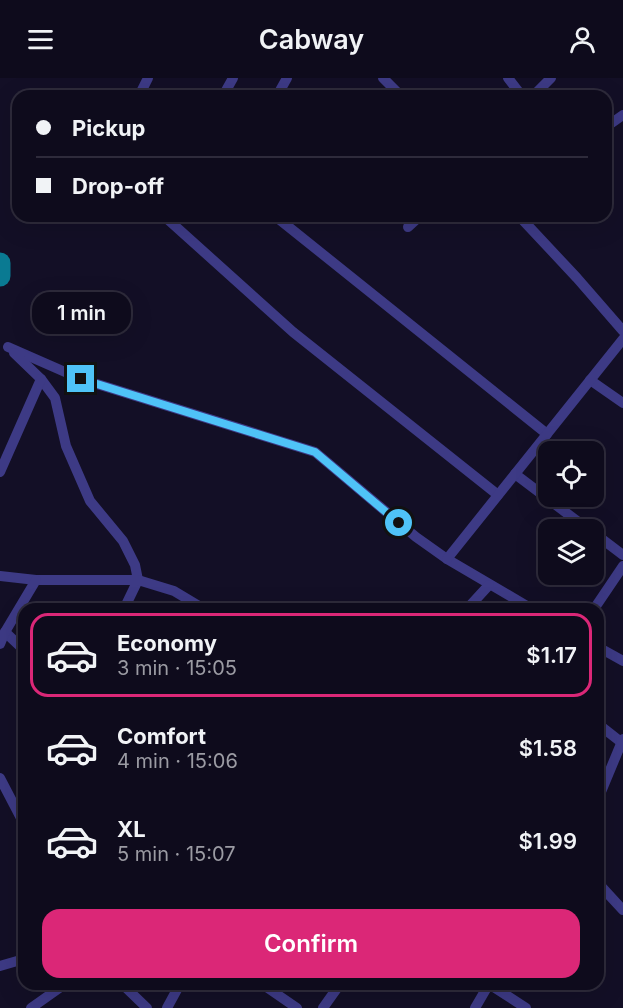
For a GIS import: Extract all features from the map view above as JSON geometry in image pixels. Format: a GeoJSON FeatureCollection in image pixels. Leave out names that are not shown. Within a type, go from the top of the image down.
{"type":"FeatureCollection","features":[{"type":"Feature","properties":{"kind":"street"},"geometry":{"type":"LineString","coordinates":[[508,78],[517,90]]}},
{"type":"Feature","properties":{"kind":"street"},"geometry":{"type":"LineString","coordinates":[[539,90],[551,78]]}},
{"type":"Feature","properties":{"kind":"street"},"geometry":{"type":"LineString","coordinates":[[171,222],[293,332],[498,495]]}},
{"type":"Feature","properties":{"kind":"street"},"geometry":{"type":"LineString","coordinates":[[285,222],[546,434]]}},
{"type":"Feature","properties":{"kind":"street"},"geometry":{"type":"LineString","coordinates":[[408,227],[413,222]]}},
{"type":"Feature","properties":{"kind":"street"},"geometry":{"type":"LineString","coordinates":[[525,222],[623,331]]}},
{"type":"Feature","properties":{"kind":"street"},"geometry":{"type":"LineString","coordinates":[[447,559],[623,339]]}},
{"type":"Feature","properties":{"kind":"street"},"geometry":{"type":"LineString","coordinates":[[127,603],[138,580],[135,565],[123,542],[90,501],[66,446],[55,398],[41,379],[8,347],[81,379],[315,452],[416,537],[447,559],[521,603]]}},
{"type":"Feature","properties":{"kind":"street"},"geometry":{"type":"LineString","coordinates":[[0,472],[41,379]]}},
{"type":"Feature","properties":{"kind":"street"},"geometry":{"type":"LineString","coordinates":[[590,380],[623,403]]}},
{"type":"Feature","properties":{"kind":"street"},"geometry":{"type":"LineString","coordinates":[[515,474],[574,519]]}},
{"type":"Feature","properties":{"kind":"street"},"geometry":{"type":"LineString","coordinates":[[604,541],[623,555]]}},
{"type":"Feature","properties":{"kind":"street"},"geometry":{"type":"LineString","coordinates":[[598,603],[623,566]]}},
{"type":"Feature","properties":{"kind":"street"},"geometry":{"type":"LineString","coordinates":[[0,576],[36,580],[138,580],[174,591],[194,603]]}},
{"type":"Feature","properties":{"kind":"street"},"geometry":{"type":"LineString","coordinates":[[22,603],[36,580]]}},
{"type":"Feature","properties":{"kind":"street"},"geometry":{"type":"LineString","coordinates":[[472,603],[489,585]]}},
{"type":"Feature","properties":{"kind":"street"},"geometry":{"type":"LineString","coordinates":[[0,644],[18,610]]}},
{"type":"Feature","properties":{"kind":"street"},"geometry":{"type":"LineString","coordinates":[[5,632],[18,644]]}},
{"type":"Feature","properties":{"kind":"street"},"geometry":{"type":"LineString","coordinates":[[604,650],[623,661]]}},
{"type":"Feature","properties":{"kind":"street"},"geometry":{"type":"LineString","coordinates":[[604,728],[622,741],[604,784]]}},
{"type":"Feature","properties":{"kind":"street"},"geometry":{"type":"LineString","coordinates":[[0,778],[18,811]]}},
{"type":"Feature","properties":{"kind":"street"},"geometry":{"type":"LineString","coordinates":[[604,889],[623,910]]}},
{"type":"Feature","properties":{"kind":"street"},"geometry":{"type":"LineString","coordinates":[[0,966],[18,961]]}},
{"type":"Feature","properties":{"kind":"street"},"geometry":{"type":"LineString","coordinates":[[31,1008],[56,990]]}},
{"type":"Feature","properties":{"kind":"street"},"geometry":{"type":"LineString","coordinates":[[128,990],[147,1008]]}},
{"type":"Feature","properties":{"kind":"street"},"geometry":{"type":"LineString","coordinates":[[167,1008],[177,990]]}},
{"type":"Feature","properties":{"kind":"street"},"geometry":{"type":"LineString","coordinates":[[271,990],[297,1008]]}},
{"type":"Feature","properties":{"kind":"street"},"geometry":{"type":"LineString","coordinates":[[323,1008],[336,990]]}},
{"type":"Feature","properties":{"kind":"street"},"geometry":{"type":"LineString","coordinates":[[475,1008],[486,990]]}},
{"type":"Feature","properties":{"kind":"street"},"geometry":{"type":"LineString","coordinates":[[498,990],[526,1008]]}},
{"type":"Feature","properties":{"kind":"taxiway"},"geometry":{"type":"LineString","coordinates":[[0,263],[0,276]]}},
{"type":"Feature","properties":{"kind":"route"},"geometry":{"type":"LineString","coordinates":[[81,379],[315,452],[399,523]]}}]}
